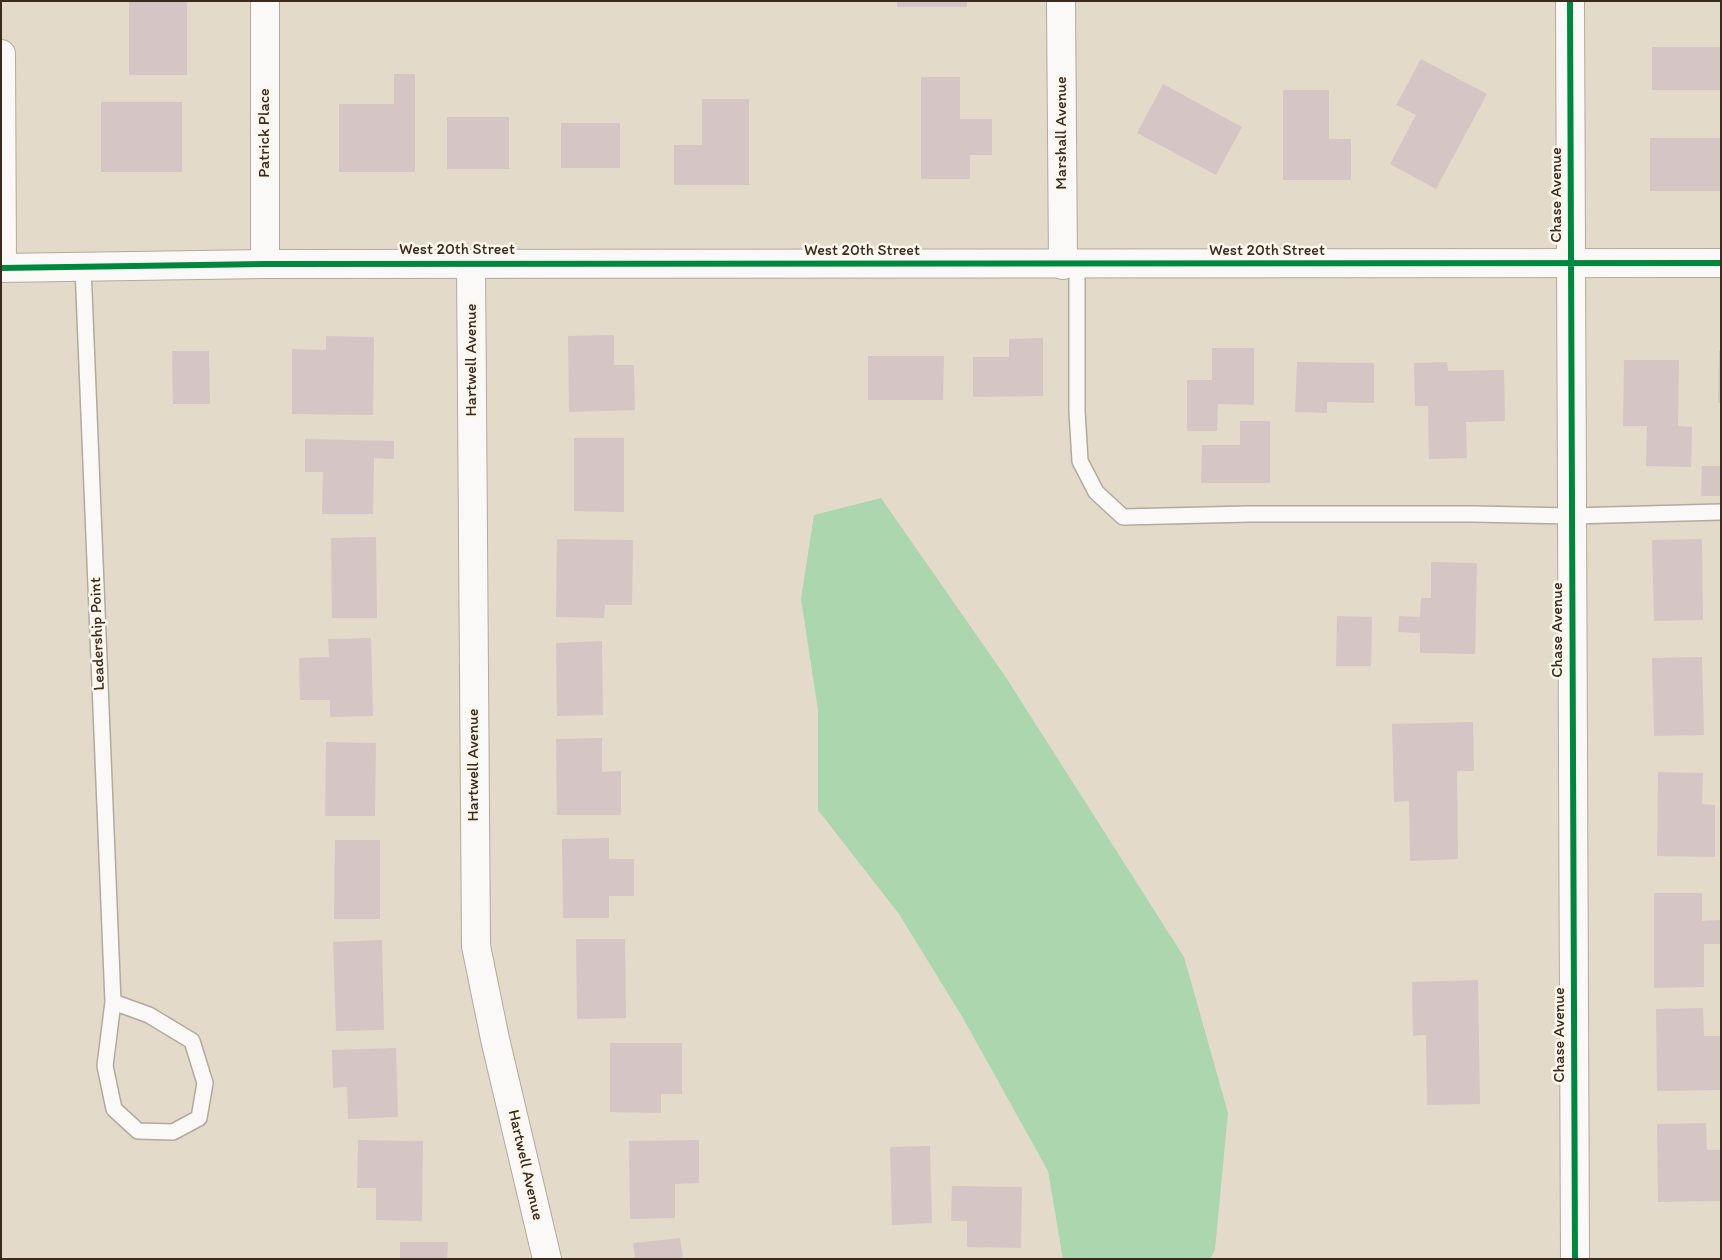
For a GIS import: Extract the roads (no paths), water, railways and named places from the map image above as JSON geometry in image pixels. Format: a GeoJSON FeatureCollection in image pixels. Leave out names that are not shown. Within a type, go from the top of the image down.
{"type":"FeatureCollection","features":[{"type":"Feature","properties":{"kind":"street","name":"Patrick Place"},"geometry":{"type":"LineString","coordinates":[[265,1],[265,264]]}},
{"type":"Feature","properties":{"kind":"street","name":"Marshall Avenue"},"geometry":{"type":"LineString","coordinates":[[1061,1],[1070,265]]}},
{"type":"Feature","properties":{"kind":"street","name":"Chase Avenue"},"geometry":{"type":"LineString","coordinates":[[1570,1],[1575,1259]]}},
{"type":"Feature","properties":{"kind":"street"},"geometry":{"type":"LineString","coordinates":[[1,54],[2,268]]}},
{"type":"Feature","properties":{"kind":"street","name":"West 20th Street"},"geometry":{"type":"LineString","coordinates":[[2,268],[265,264],[1721,264]]}},
{"type":"Feature","properties":{"kind":"street","name":"Hartwell Avenue"},"geometry":{"type":"LineString","coordinates":[[471,264],[476,946],[495,1039],[547,1259]]}},
{"type":"Feature","properties":{"kind":"lane"},"geometry":{"type":"LineString","coordinates":[[1070,265],[1080,461],[1096,492],[1123,517],[1249,514],[1571,516],[1721,512]]}},
{"type":"Feature","properties":{"kind":"lane","name":"Leadership Point"},"geometry":{"type":"LineString","coordinates":[[84,267],[113,1002],[105,1066],[114,1109],[138,1131],[173,1132],[199,1118],[205,1083],[192,1041],[149,1015],[113,1002]]}}]}
